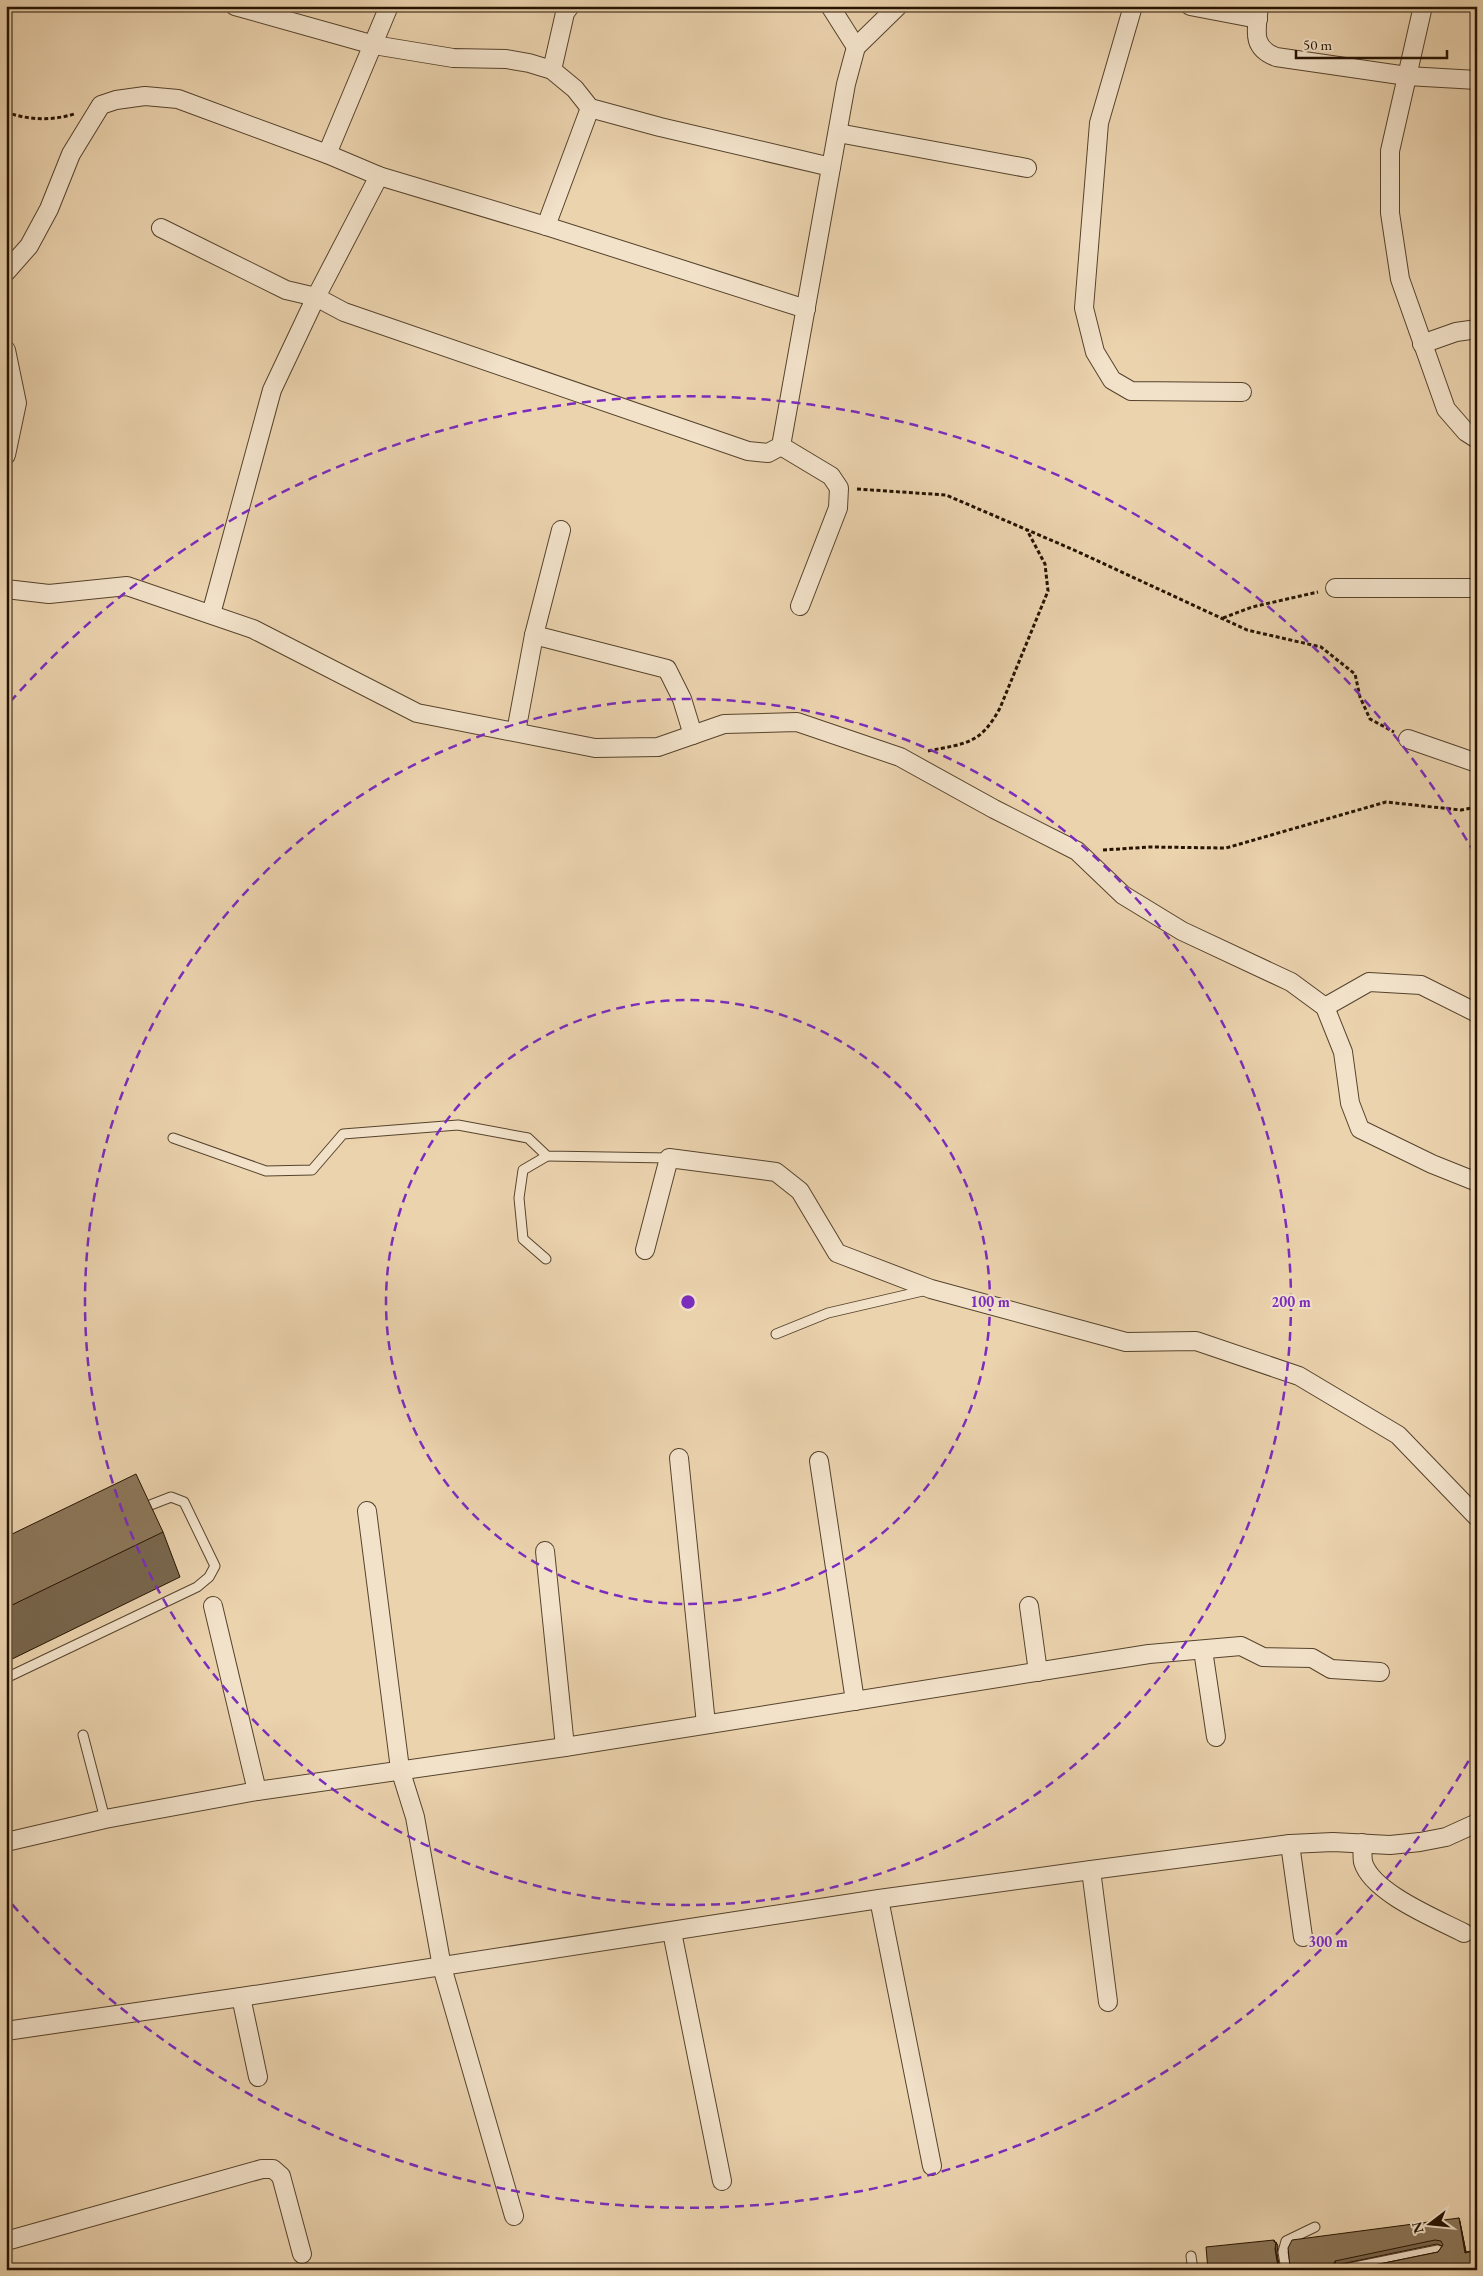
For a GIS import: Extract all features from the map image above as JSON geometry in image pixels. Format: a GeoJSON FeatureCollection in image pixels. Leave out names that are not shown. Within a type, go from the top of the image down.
{"type":"FeatureCollection","features":[{"type":"Feature","properties":{"kind":"street"},"geometry":{"type":"LineString","coordinates":[[235,6],[374,44],[453,58],[506,59],[552,70],[575,89],[590,108],[660,127],[831,167]]}},
{"type":"Feature","properties":{"kind":"street"},"geometry":{"type":"LineString","coordinates":[[327,154],[389,6]]}},
{"type":"Feature","properties":{"kind":"street"},"geometry":{"type":"LineString","coordinates":[[552,70],[565,13],[570,6]]}},
{"type":"Feature","properties":{"kind":"street"},"geometry":{"type":"LineString","coordinates":[[830,6],[856,46]]}},
{"type":"Feature","properties":{"kind":"street"},"geometry":{"type":"LineString","coordinates":[[781,446],[846,84],[856,46],[898,6]]}},
{"type":"Feature","properties":{"kind":"street"},"geometry":{"type":"LineString","coordinates":[[1133,6],[1099,123],[1084,308],[1094,352],[1112,380],[1130,391],[1242,392]]}},
{"type":"Feature","properties":{"kind":"street"},"geometry":{"type":"LineString","coordinates":[[1190,6],[1258,12],[1256,37],[1265,53],[1276,57],[1407,76],[1477,80]]}},
{"type":"Feature","properties":{"kind":"street"},"geometry":{"type":"LineString","coordinates":[[1423,6],[1390,151],[1390,213],[1400,279],[1446,409],[1466,432],[1477,439]]}},
{"type":"Feature","properties":{"kind":"street"},"geometry":{"type":"LineString","coordinates":[[6,272],[29,246],[49,210],[71,154],[101,105],[116,100],[145,96],[178,99],[327,154],[379,176],[546,226],[806,309]]}},
{"type":"Feature","properties":{"kind":"street"},"geometry":{"type":"LineString","coordinates":[[546,226],[590,108]]}},
{"type":"Feature","properties":{"kind":"street"},"geometry":{"type":"LineString","coordinates":[[838,133],[1027,168]]}},
{"type":"Feature","properties":{"kind":"street"},"geometry":{"type":"LineString","coordinates":[[211,614],[272,390],[330,267],[379,176]]}},
{"type":"Feature","properties":{"kind":"street"},"geometry":{"type":"LineString","coordinates":[[160,228],[286,290],[316,297],[344,312],[748,451],[768,453],[781,446]]}},
{"type":"Feature","properties":{"kind":"street"},"geometry":{"type":"LineString","coordinates":[[1422,344],[1456,332],[1477,329]]}},
{"type":"Feature","properties":{"kind":"street"},"geometry":{"type":"LineString","coordinates":[[6,350],[17,403],[6,456]]}},
{"type":"Feature","properties":{"kind":"street"},"geometry":{"type":"LineString","coordinates":[[781,446],[831,476],[839,488],[838,508],[800,606]]}},
{"type":"Feature","properties":{"kind":"street"},"geometry":{"type":"LineString","coordinates":[[516,732],[534,635],[561,530]]}},
{"type":"Feature","properties":{"kind":"street"},"geometry":{"type":"LineString","coordinates":[[6,589],[49,594],[127,586],[253,629],[417,712],[595,748],[658,748],[724,724],[797,722],[900,757],[994,809],[1078,852],[1123,895],[1182,931],[1291,982],[1325,1007],[1343,1052],[1350,1103],[1360,1129],[1432,1164],[1477,1182]]}},
{"type":"Feature","properties":{"kind":"street"},"geometry":{"type":"LineString","coordinates":[[1335,588],[1477,588]]}},
{"type":"Feature","properties":{"kind":"street"},"geometry":{"type":"LineString","coordinates":[[534,635],[668,669],[682,699],[693,735]]}},
{"type":"Feature","properties":{"kind":"street"},"geometry":{"type":"LineString","coordinates":[[1408,739],[1477,763]]}},
{"type":"Feature","properties":{"kind":"street"},"geometry":{"type":"LineString","coordinates":[[1325,1007],[1369,982],[1422,985],[1477,1013]]}},
{"type":"Feature","properties":{"kind":"street"},"geometry":{"type":"LineString","coordinates":[[645,1250],[669,1158],[776,1172],[800,1192],[837,1254],[931,1289],[1126,1342],[1196,1341],[1299,1376],[1398,1435],[1475,1510]]}},
{"type":"Feature","properties":{"kind":"street"},"geometry":{"type":"LineString","coordinates":[[679,1458],[706,1724]]}},
{"type":"Feature","properties":{"kind":"street"},"geometry":{"type":"LineString","coordinates":[[818,1462],[856,1701]]}},
{"type":"Feature","properties":{"kind":"street"},"geometry":{"type":"LineString","coordinates":[[367,1511],[400,1769],[415,1817],[442,1967],[514,2216]]}},
{"type":"Feature","properties":{"kind":"street"},"geometry":{"type":"LineString","coordinates":[[545,1551],[565,1747]]}},
{"type":"Feature","properties":{"kind":"street"},"geometry":{"type":"LineString","coordinates":[[213,1606],[257,1791]]}},
{"type":"Feature","properties":{"kind":"street"},"geometry":{"type":"LineString","coordinates":[[1029,1606],[1038,1672]]}},
{"type":"Feature","properties":{"kind":"street"},"geometry":{"type":"LineString","coordinates":[[6,1842],[104,1819],[257,1791],[400,1769],[565,1747],[1149,1654],[1241,1646],[1264,1657],[1312,1658],[1331,1669],[1380,1672]]}},
{"type":"Feature","properties":{"kind":"street"},"geometry":{"type":"LineString","coordinates":[[1203,1650],[1216,1737]]}},
{"type":"Feature","properties":{"kind":"street"},"geometry":{"type":"LineString","coordinates":[[6,2031],[241,1998],[879,1899],[1091,1870],[1290,1844],[1333,1842],[1390,1845],[1420,1842],[1446,1837],[1477,1823]]}},
{"type":"Feature","properties":{"kind":"street"},"geometry":{"type":"LineString","coordinates":[[1362,1843],[1364,1862],[1371,1876],[1383,1890],[1464,1933]]}},
{"type":"Feature","properties":{"kind":"street"},"geometry":{"type":"LineString","coordinates":[[1290,1844],[1303,1937]]}},
{"type":"Feature","properties":{"kind":"street"},"geometry":{"type":"LineString","coordinates":[[1091,1870],[1108,2002]]}},
{"type":"Feature","properties":{"kind":"street"},"geometry":{"type":"LineString","coordinates":[[879,1899],[932,2166]]}},
{"type":"Feature","properties":{"kind":"street"},"geometry":{"type":"LineString","coordinates":[[672,1932],[722,2181]]}},
{"type":"Feature","properties":{"kind":"street"},"geometry":{"type":"LineString","coordinates":[[241,1998],[258,2076]]}},
{"type":"Feature","properties":{"kind":"street"},"geometry":{"type":"LineString","coordinates":[[6,2242],[262,2170],[273,2169],[281,2176],[302,2254]]}},
{"type":"Feature","properties":{"kind":"lane"},"geometry":{"type":"LineString","coordinates":[[173,1138],[266,1171],[312,1170],[343,1134],[458,1125],[528,1138],[547,1156]]}},
{"type":"Feature","properties":{"kind":"lane"},"geometry":{"type":"LineString","coordinates":[[546,1259],[522,1239],[519,1198],[524,1170],[547,1156],[669,1158]]}},
{"type":"Feature","properties":{"kind":"lane"},"geometry":{"type":"LineString","coordinates":[[776,1334],[828,1313],[931,1289]]}},
{"type":"Feature","properties":{"kind":"lane"},"geometry":{"type":"LineString","coordinates":[[6,1678],[196,1587],[209,1577],[215,1566],[184,1502],[171,1497],[129,1514]]}},
{"type":"Feature","properties":{"kind":"lane"},"geometry":{"type":"LineString","coordinates":[[83,1735],[104,1819]]}},
{"type":"Feature","properties":{"kind":"lane"},"geometry":{"type":"LineString","coordinates":[[1286,2270],[1283,2252],[1286,2241],[1315,2226]]}},
{"type":"Feature","properties":{"kind":"lane"},"geometry":{"type":"LineString","coordinates":[[1340,2270],[1438,2250]]}},
{"type":"Feature","properties":{"kind":"lane"},"geometry":{"type":"LineString","coordinates":[[1191,2256],[1193,2270]]}},
{"type":"Feature","properties":{"kind":"path"},"geometry":{"type":"LineString","coordinates":[[6,112],[21,118],[61,118],[101,105]]}},
{"type":"Feature","properties":{"kind":"path"},"geometry":{"type":"LineString","coordinates":[[839,488],[946,495],[1247,630],[1321,647],[1356,674],[1360,698],[1370,719],[1408,739]]}},
{"type":"Feature","properties":{"kind":"path"},"geometry":{"type":"LineString","coordinates":[[900,757],[971,740],[982,734],[991,725],[1048,591],[1048,577],[1045,564],[1027,530]]}},
{"type":"Feature","properties":{"kind":"path"},"geometry":{"type":"LineString","coordinates":[[1222,619],[1252,607],[1335,588]]}},
{"type":"Feature","properties":{"kind":"path"},"geometry":{"type":"LineString","coordinates":[[1078,852],[1150,847],[1226,848],[1386,802],[1461,810],[1477,807]]}},
{"type":"Feature","properties":{"kind":"building"},"geometry":{"type":"Polygon","coordinates":[[[136,1474],[163,1532],[6,1608],[6,1537],[136,1474]]]}},
{"type":"Feature","properties":{"kind":"building"},"geometry":{"type":"Polygon","coordinates":[[[1459,2218],[1465,2253],[1477,2250],[1477,2269],[1350,2270],[1438,2252],[1443,2245],[1441,2241],[1435,2240],[1335,2261],[1332,2267],[1336,2270],[1288,2270],[1290,2267],[1288,2248],[1292,2240],[1459,2218]]]}},
{"type":"Feature","properties":{"kind":"building"},"geometry":{"type":"Polygon","coordinates":[[[1274,2240],[1276,2242],[1275,2249],[1278,2267],[1282,2270],[1208,2270],[1206,2247],[1274,2240]]]}}]}
